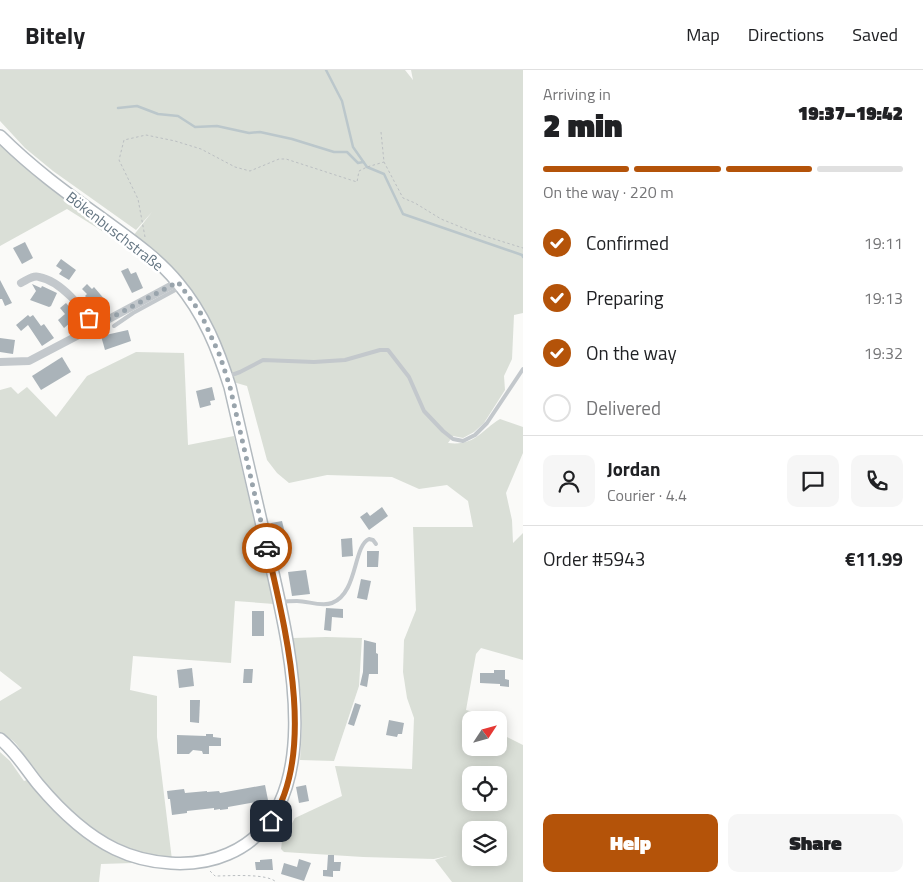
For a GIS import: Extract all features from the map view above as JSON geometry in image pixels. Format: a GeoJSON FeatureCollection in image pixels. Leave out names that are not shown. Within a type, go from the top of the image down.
{"type":"FeatureCollection","features":[{"type":"Feature","properties":{"kind":"main road","name":"Bökenbuschstraße"},"geometry":{"type":"LineString","coordinates":[[0,136],[32,167],[139,246],[180,284],[200,312],[220,356],[226,377],[290,655],[294,705],[293,750],[285,793],[271,821],[252,840],[238,850],[207,861],[191,864],[139,858],[114,849],[79,827],[38,783],[18,756],[0,739]]}},
{"type":"Feature","properties":{"kind":"street"},"geometry":{"type":"LineString","coordinates":[[21,284],[32,277],[39,276],[64,290],[89,318],[94,327]]}},
{"type":"Feature","properties":{"kind":"street"},"geometry":{"type":"LineString","coordinates":[[0,362],[29,361],[180,284]]}},
{"type":"Feature","properties":{"kind":"lane"},"geometry":{"type":"LineString","coordinates":[[114,326],[180,284]]}},
{"type":"Feature","properties":{"kind":"lane"},"geometry":{"type":"LineString","coordinates":[[226,377],[263,360],[314,362],[345,360],[380,350],[388,350],[409,377],[424,411],[453,439],[463,441],[475,435],[487,423],[523,369]]}},
{"type":"Feature","properties":{"kind":"lane"},"geometry":{"type":"LineString","coordinates":[[279,602],[298,601],[330,604],[338,600],[353,578],[363,544],[369,539],[373,540],[376,544]]}},
{"type":"Feature","properties":{"kind":"path"},"geometry":{"type":"LineString","coordinates":[[381,132],[384,162],[403,198],[415,203],[440,219],[478,234],[523,248]]}},
{"type":"Feature","properties":{"kind":"path"},"geometry":{"type":"LineString","coordinates":[[139,246],[146,236],[138,200],[119,160],[124,140],[146,135],[175,141],[201,149],[235,167],[250,171],[279,159],[286,159],[357,182],[359,171],[367,166],[384,162]]}},
{"type":"Feature","properties":{"kind":"path"},"geometry":{"type":"LineString","coordinates":[[207,861],[210,871],[215,876],[265,877],[276,882]]}},
{"type":"Feature","properties":{"kind":"shaded area"},"geometry":{"type":"Polygon","coordinates":[[[0,70],[405,70],[413,80],[411,70],[523,70],[523,313],[514,315],[512,359],[504,376],[505,390],[484,423],[474,432],[463,438],[453,436],[448,443],[471,440],[500,419],[523,427],[523,453],[506,493],[512,520],[513,543],[523,533],[523,660],[481,648],[476,654],[466,710],[470,711],[462,711],[462,756],[508,756],[508,738],[523,745],[523,882],[452,882],[435,860],[447,856],[434,859],[363,857],[284,852],[281,849],[282,841],[295,818],[342,796],[335,766],[412,769],[414,718],[407,698],[403,672],[404,640],[416,610],[413,527],[473,527],[468,501],[447,485],[419,489],[392,477],[327,475],[289,483],[277,473],[267,460],[247,386],[233,382],[225,357],[204,310],[190,288],[177,274],[133,236],[152,212],[136,230],[53,171],[25,148],[0,121],[0,70]]]}},
{"type":"Feature","properties":{"kind":"shaded area"},"geometry":{"type":"Polygon","coordinates":[[[2,145],[64,196],[128,243],[126,246],[67,209],[0,246],[0,146],[2,145]]]}},
{"type":"Feature","properties":{"kind":"shaded area"},"geometry":{"type":"Polygon","coordinates":[[[136,352],[184,353],[188,445],[234,436],[274,604],[235,601],[231,663],[133,656],[130,690],[157,696],[157,737],[173,868],[133,863],[101,864],[99,882],[0,882],[0,752],[10,761],[24,781],[27,780],[23,757],[18,746],[0,733],[0,701],[22,688],[0,671],[0,390],[11,387],[18,394],[27,387],[56,417],[87,376],[136,352]]]}},
{"type":"Feature","properties":{"kind":"shaded area"},"geometry":{"type":"Polygon","coordinates":[[[293,638],[362,638],[359,686],[334,761],[300,760],[302,729],[301,697],[293,638]]]}},
{"type":"Feature","properties":{"kind":"building"},"geometry":{"type":"Polygon","coordinates":[[[25,242],[33,258],[22,264],[13,248],[25,242]]]}},
{"type":"Feature","properties":{"kind":"building"},"geometry":{"type":"Polygon","coordinates":[[[61,259],[76,270],[69,280],[59,274],[62,270],[56,266],[61,259]]]}},
{"type":"Feature","properties":{"kind":"building"},"geometry":{"type":"Polygon","coordinates":[[[128,268],[131,274],[136,272],[143,288],[132,293],[121,271],[128,268]]]}},
{"type":"Feature","properties":{"kind":"building"},"geometry":{"type":"Polygon","coordinates":[[[0,280],[12,303],[5,306],[2,299],[0,299],[0,280]]]}},
{"type":"Feature","properties":{"kind":"building"},"geometry":{"type":"Polygon","coordinates":[[[32,284],[41,288],[42,286],[57,293],[51,306],[49,307],[30,300],[36,291],[32,284]]]}},
{"type":"Feature","properties":{"kind":"building"},"geometry":{"type":"Polygon","coordinates":[[[87,284],[92,289],[94,287],[106,301],[98,310],[85,296],[87,294],[82,289],[87,284]]]}},
{"type":"Feature","properties":{"kind":"building"},"geometry":{"type":"Polygon","coordinates":[[[66,303],[76,318],[64,328],[58,320],[65,314],[60,308],[66,303]]]}},
{"type":"Feature","properties":{"kind":"building"},"geometry":{"type":"Polygon","coordinates":[[[28,315],[30,317],[33,315],[41,326],[44,324],[54,338],[42,346],[28,325],[21,331],[16,325],[28,315]]]}},
{"type":"Feature","properties":{"kind":"building"},"geometry":{"type":"Polygon","coordinates":[[[128,330],[131,341],[105,350],[101,336],[128,330]]]}},
{"type":"Feature","properties":{"kind":"building"},"geometry":{"type":"Polygon","coordinates":[[[0,338],[15,340],[13,354],[0,352],[0,338]]]}},
{"type":"Feature","properties":{"kind":"building"},"geometry":{"type":"Polygon","coordinates":[[[62,357],[71,372],[41,390],[32,376],[62,357]]]}},
{"type":"Feature","properties":{"kind":"building"},"geometry":{"type":"Polygon","coordinates":[[[212,387],[215,400],[210,401],[211,405],[200,408],[196,391],[212,387]]]}},
{"type":"Feature","properties":{"kind":"building"},"geometry":{"type":"Polygon","coordinates":[[[382,507],[388,516],[369,530],[360,517],[367,512],[370,516],[382,507]]]}},
{"type":"Feature","properties":{"kind":"building"},"geometry":{"type":"Polygon","coordinates":[[[282,521],[285,533],[274,536],[271,523],[282,521]]]}},
{"type":"Feature","properties":{"kind":"building"},"geometry":{"type":"Polygon","coordinates":[[[352,538],[353,556],[342,557],[341,539],[352,538]]]}},
{"type":"Feature","properties":{"kind":"building"},"geometry":{"type":"Polygon","coordinates":[[[367,551],[379,551],[378,567],[367,567],[367,551]]]}},
{"type":"Feature","properties":{"kind":"building"},"geometry":{"type":"Polygon","coordinates":[[[306,570],[310,594],[292,596],[288,572],[306,570]]]}},
{"type":"Feature","properties":{"kind":"building"},"geometry":{"type":"Polygon","coordinates":[[[361,579],[371,581],[367,600],[357,598],[361,579]]]}},
{"type":"Feature","properties":{"kind":"building"},"geometry":{"type":"Polygon","coordinates":[[[326,608],[343,609],[343,618],[332,617],[331,631],[324,630],[326,608]]]}},
{"type":"Feature","properties":{"kind":"building"},"geometry":{"type":"Polygon","coordinates":[[[252,611],[264,611],[264,636],[252,636],[252,611]]]}},
{"type":"Feature","properties":{"kind":"building"},"geometry":{"type":"Polygon","coordinates":[[[364,640],[376,643],[376,653],[378,654],[378,674],[369,674],[367,687],[360,685],[363,672],[364,640]]]}},
{"type":"Feature","properties":{"kind":"building"},"geometry":{"type":"Polygon","coordinates":[[[192,668],[194,686],[179,688],[177,670],[192,668]]]}},
{"type":"Feature","properties":{"kind":"building"},"geometry":{"type":"Polygon","coordinates":[[[244,669],[253,669],[252,683],[243,683],[244,669]]]}},
{"type":"Feature","properties":{"kind":"building"},"geometry":{"type":"Polygon","coordinates":[[[494,670],[505,670],[505,679],[509,680],[509,687],[500,686],[500,684],[480,683],[480,673],[494,673],[494,670]]]}},
{"type":"Feature","properties":{"kind":"building"},"geometry":{"type":"Polygon","coordinates":[[[190,700],[200,700],[199,723],[190,722],[190,700]]]}},
{"type":"Feature","properties":{"kind":"building"},"geometry":{"type":"Polygon","coordinates":[[[355,703],[361,705],[354,726],[348,724],[355,703]]]}},
{"type":"Feature","properties":{"kind":"building"},"geometry":{"type":"Polygon","coordinates":[[[389,720],[404,723],[402,734],[398,734],[397,737],[386,735],[389,720]]]}},
{"type":"Feature","properties":{"kind":"building"},"geometry":{"type":"Polygon","coordinates":[[[206,734],[213,734],[213,737],[221,738],[221,746],[209,746],[209,754],[193,750],[189,754],[177,754],[177,735],[206,736],[206,734]]]}},
{"type":"Feature","properties":{"kind":"building"},"geometry":{"type":"Polygon","coordinates":[[[265,785],[268,800],[228,807],[228,809],[214,810],[214,808],[172,815],[167,791],[184,789],[185,793],[219,791],[220,793],[265,785]]]}},
{"type":"Feature","properties":{"kind":"building"},"geometry":{"type":"Polygon","coordinates":[[[306,785],[309,801],[299,803],[296,787],[306,785]]]}},
{"type":"Feature","properties":{"kind":"building"},"geometry":{"type":"Polygon","coordinates":[[[328,855],[334,855],[334,862],[341,862],[340,871],[333,871],[333,877],[323,876],[323,870],[327,870],[328,855]]]}},
{"type":"Feature","properties":{"kind":"building"},"geometry":{"type":"Polygon","coordinates":[[[272,859],[273,870],[256,870],[255,862],[272,859]]]}},
{"type":"Feature","properties":{"kind":"building"},"geometry":{"type":"Polygon","coordinates":[[[299,859],[311,863],[304,881],[281,874],[284,863],[297,867],[299,859]]]}},
{"type":"Feature","properties":{"kind":"waterway"},"geometry":{"type":"LineString","coordinates":[[326,70],[342,101],[353,147],[367,167],[384,174],[403,214],[522,255],[523,257]]}},
{"type":"Feature","properties":{"kind":"waterway"},"geometry":{"type":"LineString","coordinates":[[118,108],[137,106],[158,114],[178,116],[195,127],[217,126],[292,139],[334,152],[347,152],[358,163],[363,162]]}},
{"type":"Feature","properties":{"kind":"way so far"},"geometry":{"type":"LineString","coordinates":[[89,318],[94,327],[178,282],[200,312],[220,356],[230,387],[267,548]]}},
{"type":"Feature","properties":{"kind":"route"},"geometry":{"type":"LineString","coordinates":[[267,548],[290,655],[295,729],[288,782],[281,803],[271,821]]}}]}
